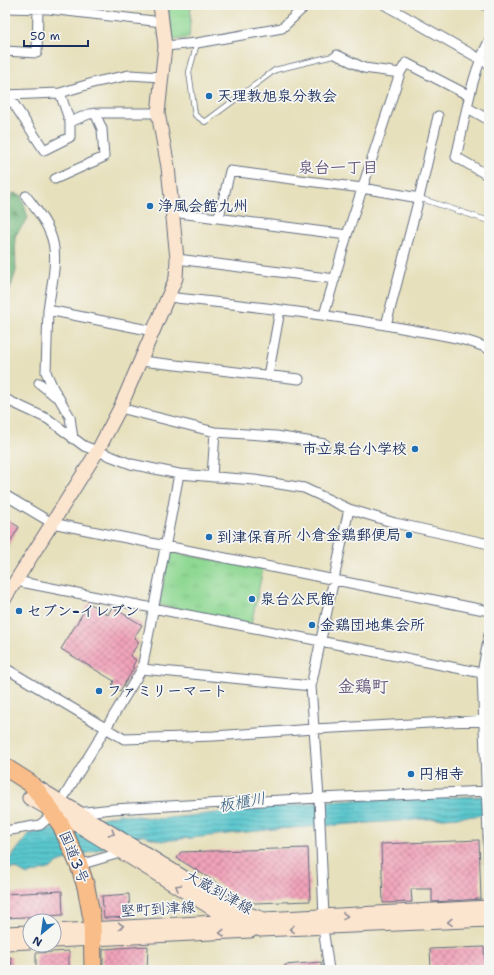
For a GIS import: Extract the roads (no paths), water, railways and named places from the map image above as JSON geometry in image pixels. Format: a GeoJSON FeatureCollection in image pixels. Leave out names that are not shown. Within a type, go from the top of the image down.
{"type":"FeatureCollection","features":[{"type":"Feature","properties":{"kind":"highway","name":"国道3号"},"geometry":{"type":"LineString","coordinates":[[5,767],[55,817],[73,861],[86,887],[88,934],[93,970]]}},
{"type":"Feature","properties":{"kind":"highway","name":"国道3号"},"geometry":{"type":"LineString","coordinates":[[5,781],[29,790]]}},
{"type":"Feature","properties":{"kind":"highway","name":"国道3号"},"geometry":{"type":"LineString","coordinates":[[84,970],[88,934]]}},
{"type":"Feature","properties":{"kind":"main road"},"geometry":{"type":"LineString","coordinates":[[5,598],[97,452],[120,408],[176,278],[177,259],[168,167],[158,113],[160,77],[165,46],[160,5]]}},
{"type":"Feature","properties":{"kind":"main road","name":"大蔵到津線"},"geometry":{"type":"LineString","coordinates":[[55,817],[91,820],[263,925],[323,922],[489,908]]}},
{"type":"Feature","properties":{"kind":"main road","name":"大蔵到津線"},"geometry":{"type":"LineString","coordinates":[[79,820],[118,851],[232,921]]}},
{"type":"Feature","properties":{"kind":"main road","name":"大蔵到津線"},"geometry":{"type":"LineString","coordinates":[[323,922],[489,920]]}},
{"type":"Feature","properties":{"kind":"main road","name":"堅町到津線"},"geometry":{"type":"LineString","coordinates":[[62,939],[88,934],[232,921],[263,925]]}},
{"type":"Feature","properties":{"kind":"main road","name":"堅町到津線"},"geometry":{"type":"LineString","coordinates":[[62,932],[88,934],[263,925]]}},
{"type":"Feature","properties":{"kind":"main road"},"geometry":{"type":"LineString","coordinates":[[5,933],[22,932]]}},
{"type":"Feature","properties":{"kind":"main road"},"geometry":{"type":"LineString","coordinates":[[5,943],[22,942]]}},
{"type":"Feature","properties":{"kind":"street"},"geometry":{"type":"LineString","coordinates":[[385,5],[489,64]]}},
{"type":"Feature","properties":{"kind":"street"},"geometry":{"type":"LineString","coordinates":[[485,5],[489,7]]}},
{"type":"Feature","properties":{"kind":"street"},"geometry":{"type":"LineString","coordinates":[[5,8],[38,9],[49,7],[162,22]]}},
{"type":"Feature","properties":{"kind":"street"},"geometry":{"type":"LineString","coordinates":[[165,46],[197,43],[282,28],[303,8]]}},
{"type":"Feature","properties":{"kind":"street"},"geometry":{"type":"LineString","coordinates":[[5,51],[37,53],[38,9]]}},
{"type":"Feature","properties":{"kind":"street"},"geometry":{"type":"LineString","coordinates":[[489,41],[480,58],[468,95],[468,108],[456,157],[489,176]]}},
{"type":"Feature","properties":{"kind":"street"},"geometry":{"type":"LineString","coordinates":[[337,55],[364,68],[400,73]]}},
{"type":"Feature","properties":{"kind":"street"},"geometry":{"type":"LineString","coordinates":[[324,315],[362,188],[400,73],[406,63],[468,95]]}},
{"type":"Feature","properties":{"kind":"street"},"geometry":{"type":"LineString","coordinates":[[6,95],[60,93],[96,82],[130,75],[160,77]]}},
{"type":"Feature","properties":{"kind":"street"},"geometry":{"type":"LineString","coordinates":[[6,95],[44,150],[70,137],[70,122],[60,93]]}},
{"type":"Feature","properties":{"kind":"street"},"geometry":{"type":"LineString","coordinates":[[468,108],[489,120]]}},
{"type":"Feature","properties":{"kind":"street"},"geometry":{"type":"LineString","coordinates":[[70,122],[95,113],[158,113]]}},
{"type":"Feature","properties":{"kind":"street"},"geometry":{"type":"LineString","coordinates":[[55,179],[104,157],[102,129],[95,113]]}},
{"type":"Feature","properties":{"kind":"street"},"geometry":{"type":"LineString","coordinates":[[386,325],[420,198],[438,116]]}},
{"type":"Feature","properties":{"kind":"street"},"geometry":{"type":"LineString","coordinates":[[219,217],[230,171],[362,188],[420,198]]}},
{"type":"Feature","properties":{"kind":"street"},"geometry":{"type":"LineString","coordinates":[[26,196],[46,223],[51,234],[54,260],[48,310],[46,372],[58,398],[70,417],[73,439]]}},
{"type":"Feature","properties":{"kind":"street"},"geometry":{"type":"LineString","coordinates":[[172,212],[348,235]]}},
{"type":"Feature","properties":{"kind":"street"},"geometry":{"type":"LineString","coordinates":[[177,259],[335,279]]}},
{"type":"Feature","properties":{"kind":"street"},"geometry":{"type":"LineString","coordinates":[[168,297],[324,315],[461,339],[488,347]]}},
{"type":"Feature","properties":{"kind":"street"},"geometry":{"type":"LineString","coordinates":[[48,310],[153,331]]}},
{"type":"Feature","properties":{"kind":"street"},"geometry":{"type":"LineString","coordinates":[[268,376],[280,310]]}},
{"type":"Feature","properties":{"kind":"street"},"geometry":{"type":"LineString","coordinates":[[141,361],[299,379]]}},
{"type":"Feature","properties":{"kind":"street"},"geometry":{"type":"LineString","coordinates":[[39,384],[58,398]]}},
{"type":"Feature","properties":{"kind":"street"},"geometry":{"type":"LineString","coordinates":[[5,399],[21,405],[48,419],[73,439],[97,452],[131,464],[179,474],[304,488],[349,509],[394,523],[489,544]]}},
{"type":"Feature","properties":{"kind":"street"},"geometry":{"type":"LineString","coordinates":[[120,408],[215,432],[276,436],[325,444]]}},
{"type":"Feature","properties":{"kind":"street"},"geometry":{"type":"LineString","coordinates":[[212,477],[215,432]]}},
{"type":"Feature","properties":{"kind":"street"},"geometry":{"type":"LineString","coordinates":[[5,831],[40,825],[55,817],[142,669],[179,474]]}},
{"type":"Feature","properties":{"kind":"street"},"geometry":{"type":"LineString","coordinates":[[5,494],[52,523],[489,610]]}},
{"type":"Feature","properties":{"kind":"street"},"geometry":{"type":"LineString","coordinates":[[329,970],[323,922],[321,835],[311,686],[349,509]]}},
{"type":"Feature","properties":{"kind":"street"},"geometry":{"type":"LineString","coordinates":[[16,581],[482,673]]}},
{"type":"Feature","properties":{"kind":"street"},"geometry":{"type":"LineString","coordinates":[[489,634],[482,673],[486,720],[487,829],[489,862]]}},
{"type":"Feature","properties":{"kind":"street"},"geometry":{"type":"LineString","coordinates":[[5,668],[124,739],[214,736],[486,720]]}},
{"type":"Feature","properties":{"kind":"street"},"geometry":{"type":"LineString","coordinates":[[142,669],[311,686]]}},
{"type":"Feature","properties":{"kind":"street"},"geometry":{"type":"LineString","coordinates":[[79,820],[113,809],[487,791]]}},
{"type":"Feature","properties":{"kind":"street"},"geometry":{"type":"LineString","coordinates":[[73,861],[118,851]]}},
{"type":"Feature","properties":{"kind":"lane"},"geometry":{"type":"LineString","coordinates":[[197,43],[189,72],[195,115],[205,122],[275,70],[337,55]]}},
{"type":"Feature","properties":{"kind":"lane"},"geometry":{"type":"LineString","coordinates":[[420,198],[489,221]]}},
{"type":"Feature","properties":{"kind":"water"},"geometry":{"type":"Polygon","coordinates":[[[489,796],[489,815],[275,829],[162,841],[141,835],[58,863],[52,868],[27,875],[15,868],[5,870],[5,853],[10,859],[29,834],[120,814],[159,819],[342,800],[489,796]]]}},
{"type":"Feature","properties":{"kind":"place","name":"天理教旭泉分教会"},"geometry":{"type":"Point","coordinates":[209,96]}},
{"type":"Feature","properties":{"kind":"place","name":"浄風会館九州"},"geometry":{"type":"Point","coordinates":[150,206]}},
{"type":"Feature","properties":{"kind":"place","name":"市立泉台小学校"},"geometry":{"type":"Point","coordinates":[415,449]}},
{"type":"Feature","properties":{"kind":"place","name":"小倉金鶏郵便局"},"geometry":{"type":"Point","coordinates":[409,535]}},
{"type":"Feature","properties":{"kind":"place","name":"到津保育所"},"geometry":{"type":"Point","coordinates":[209,537]}},
{"type":"Feature","properties":{"kind":"place","name":"泉台公民館"},"geometry":{"type":"Point","coordinates":[252,599]}},
{"type":"Feature","properties":{"kind":"place","name":"セブン-イレブン"},"geometry":{"type":"Point","coordinates":[19,611]}},
{"type":"Feature","properties":{"kind":"place","name":"金鶏団地集会所"},"geometry":{"type":"Point","coordinates":[312,625]}},
{"type":"Feature","properties":{"kind":"place","name":"ファミリーマート"},"geometry":{"type":"Point","coordinates":[99,691]}},
{"type":"Feature","properties":{"kind":"place","name":"円相寺"},"geometry":{"type":"Point","coordinates":[411,774]}},
{"type":"Feature","properties":{"kind":"district","name":"泉台一丁目"},"geometry":{"type":"Point","coordinates":[338,167]}},
{"type":"Feature","properties":{"kind":"district","name":"金鶏町"},"geometry":{"type":"Point","coordinates":[363,686]}},
{"type":"Feature","properties":{"kind":"water label","name":"板櫃川"},"geometry":{"type":"Point","coordinates":[242,802]}}]}
